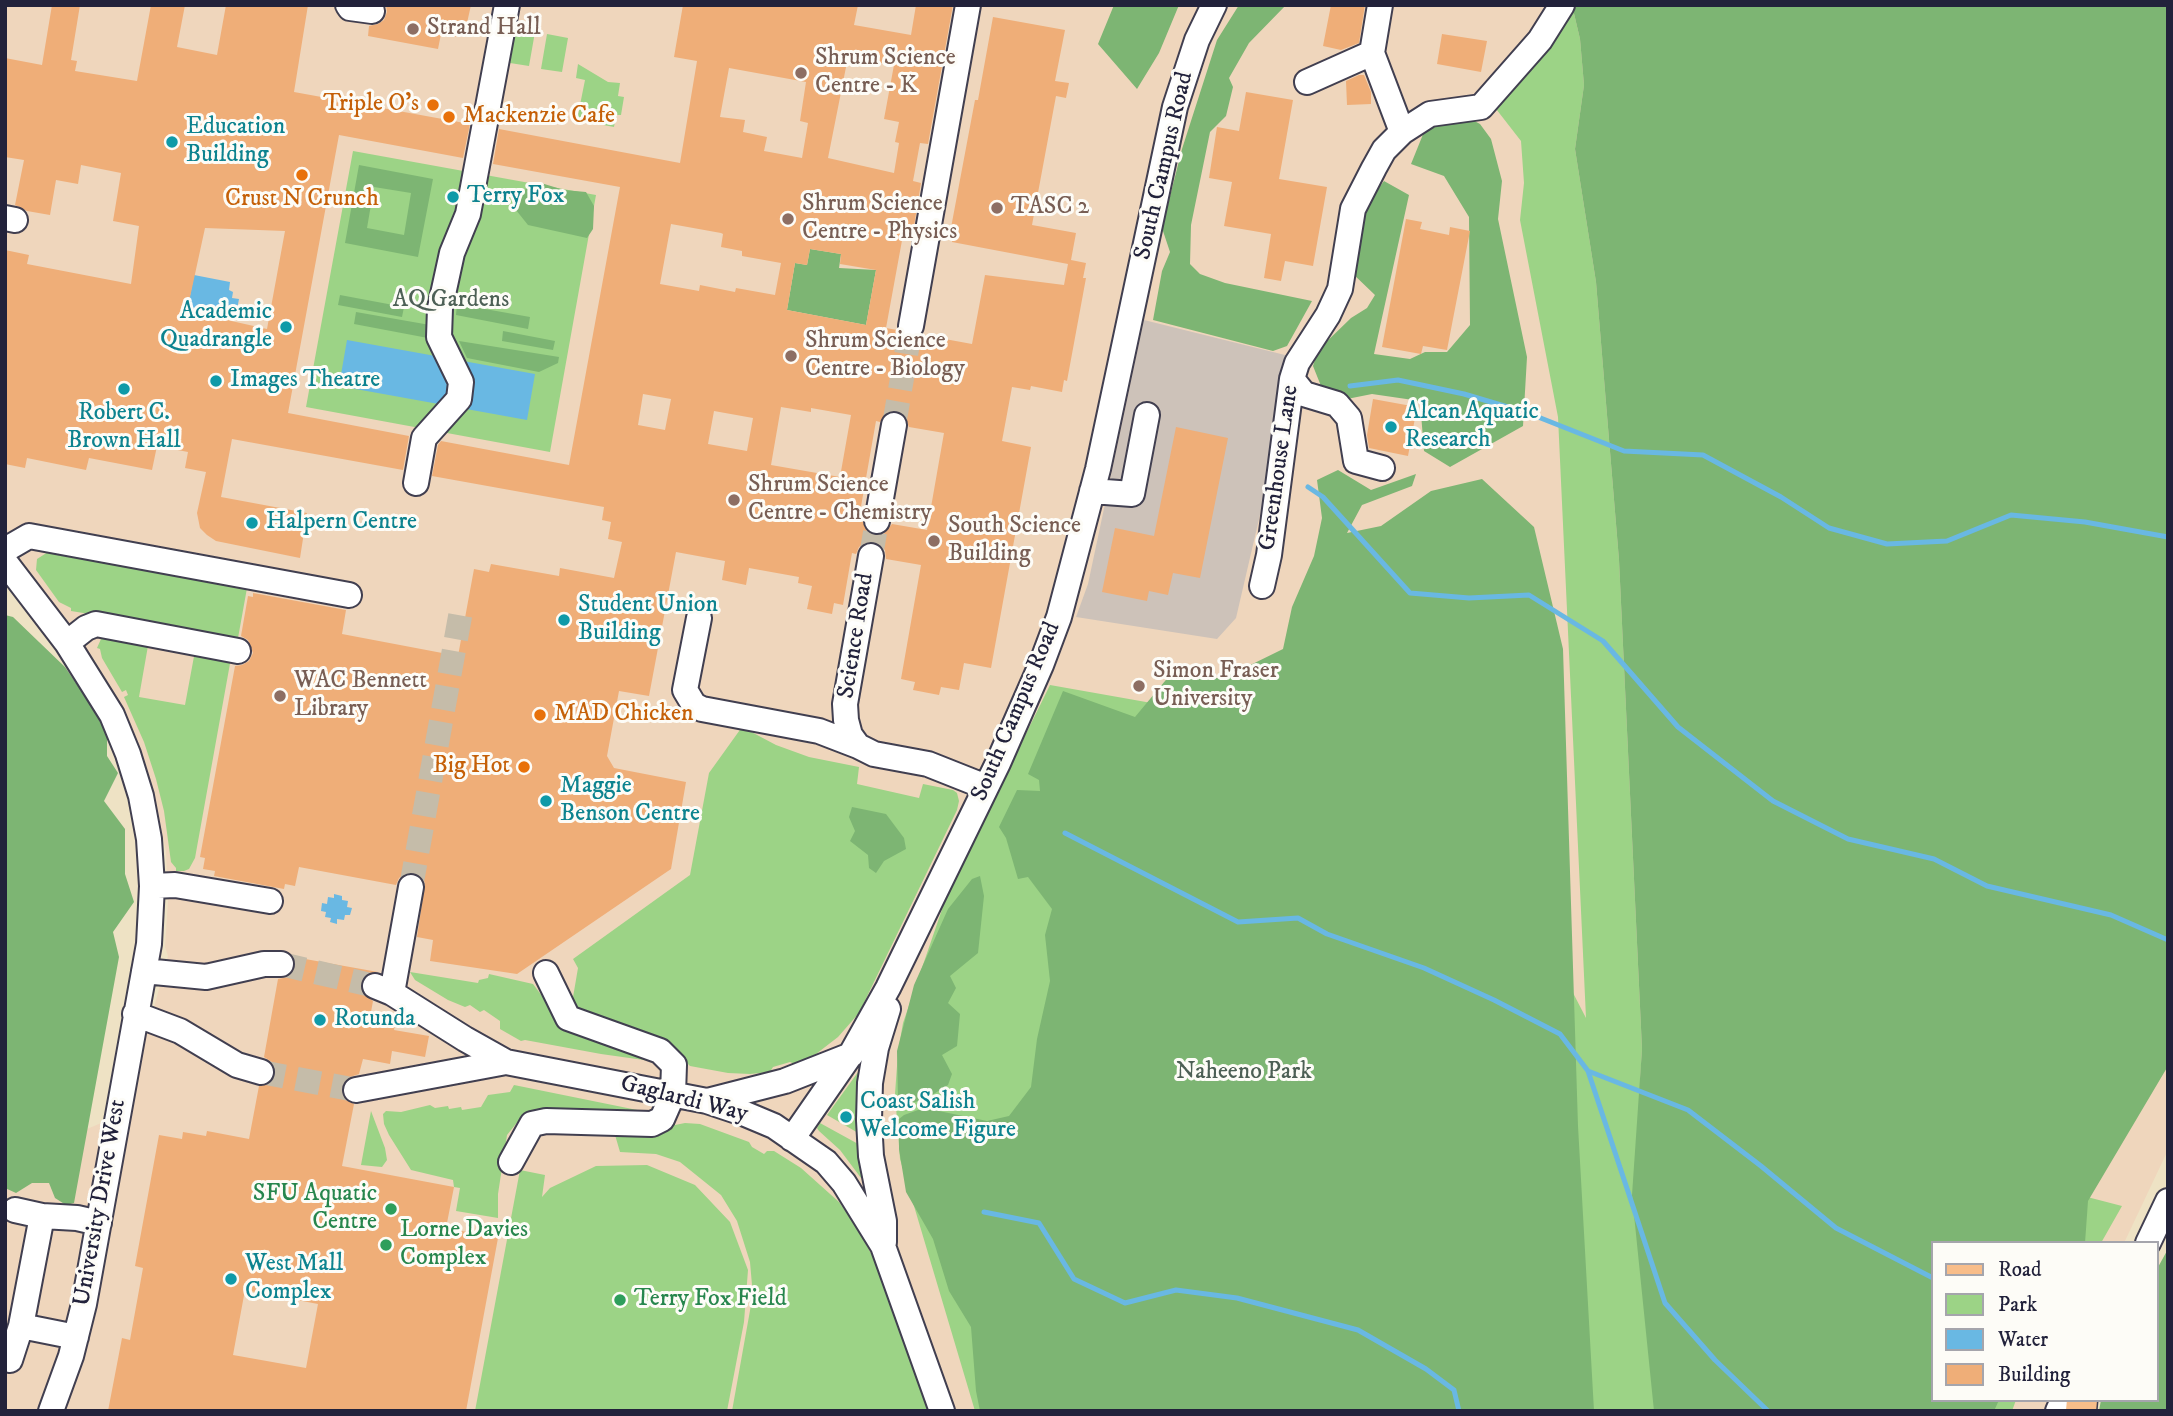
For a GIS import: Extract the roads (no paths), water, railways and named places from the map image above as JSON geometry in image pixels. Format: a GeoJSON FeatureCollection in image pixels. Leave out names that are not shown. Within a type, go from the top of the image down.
{"type":"FeatureCollection","features":[{"type":"Feature","properties":{"kind":"street"},"geometry":{"type":"LineString","coordinates":[[416,483],[424,438],[459,399],[461,382],[439,337],[440,308],[452,253],[468,214],[507,5]]}},
{"type":"Feature","properties":{"kind":"street"},"geometry":{"type":"LineString","coordinates":[[911,326],[968,5]]}},
{"type":"Feature","properties":{"kind":"street","name":"South Campus Road"},"geometry":{"type":"LineString","coordinates":[[792,1139],[851,1054],[888,988],[986,787],[1041,665],[1059,617],[1092,491],[1175,107],[1197,40],[1214,5]]}},
{"type":"Feature","properties":{"kind":"street"},"geometry":{"type":"LineString","coordinates":[[1380,5],[1372,53],[1402,132]]}},
{"type":"Feature","properties":{"kind":"street","name":"Greenhouse Lane"},"geometry":{"type":"LineString","coordinates":[[1262,586],[1269,555],[1292,379],[1297,363],[1328,315],[1340,289],[1353,209],[1381,170],[1384,150],[1402,132],[1430,114],[1480,107],[1540,40],[1562,5]]}},
{"type":"Feature","properties":{"kind":"street"},"geometry":{"type":"LineString","coordinates":[[1307,82],[1372,53]]}},
{"type":"Feature","properties":{"kind":"street"},"geometry":{"type":"LineString","coordinates":[[1292,379],[1304,394],[1337,404],[1349,418],[1356,461],[1382,468]]}},
{"type":"Feature","properties":{"kind":"street"},"geometry":{"type":"LineString","coordinates":[[1092,491],[1132,494],[1147,415]]}},
{"type":"Feature","properties":{"kind":"street"},"geometry":{"type":"LineString","coordinates":[[877,521],[894,425]]}},
{"type":"Feature","properties":{"kind":"street"},"geometry":{"type":"LineString","coordinates":[[5,550],[29,536],[349,595]]}},
{"type":"Feature","properties":{"kind":"street","name":"Science Road"},"geometry":{"type":"LineString","coordinates":[[858,746],[850,735],[845,704],[871,556]]}},
{"type":"Feature","properties":{"kind":"street","name":"University Drive West"},"geometry":{"type":"LineString","coordinates":[[5,562],[67,643],[112,715],[141,796],[149,839],[152,886],[149,944],[99,1223],[76,1337],[51,1411]]}},
{"type":"Feature","properties":{"kind":"street"},"geometry":{"type":"LineString","coordinates":[[699,618],[685,690],[694,705],[702,709],[819,731],[874,754],[928,764],[986,787]]}},
{"type":"Feature","properties":{"kind":"street"},"geometry":{"type":"LineString","coordinates":[[67,643],[86,628],[96,624],[238,651]]}},
{"type":"Feature","properties":{"kind":"street"},"geometry":{"type":"LineString","coordinates":[[152,886],[175,885],[271,901]]}},
{"type":"Feature","properties":{"kind":"street","name":"Gaglardi Way"},"geometry":{"type":"LineString","coordinates":[[411,887],[384,989],[506,1062],[707,1101],[764,1122],[826,1162],[844,1183],[883,1246],[942,1411]]}},
{"type":"Feature","properties":{"kind":"street"},"geometry":{"type":"LineString","coordinates":[[140,993],[264,964],[281,964]]}},
{"type":"Feature","properties":{"kind":"street"},"geometry":{"type":"LineString","coordinates":[[511,1162],[532,1124],[546,1121],[652,1124],[662,1119],[673,1094],[674,1065],[660,1051],[568,1018],[546,973]]}},
{"type":"Feature","properties":{"kind":"street"},"geometry":{"type":"LineString","coordinates":[[883,1246],[884,1221],[871,1156],[869,1120],[870,1083],[876,1048],[888,1008],[888,988]]}},
{"type":"Feature","properties":{"kind":"street"},"geometry":{"type":"LineString","coordinates":[[140,993],[180,1031],[237,1065],[261,1072]]}},
{"type":"Feature","properties":{"kind":"street"},"geometry":{"type":"LineString","coordinates":[[707,1101],[786,1081],[851,1054]]}},
{"type":"Feature","properties":{"kind":"street","name":"Gaglardi Way"},"geometry":{"type":"LineString","coordinates":[[356,1090],[506,1062]]}},
{"type":"Feature","properties":{"kind":"street"},"geometry":{"type":"LineString","coordinates":[[2149,1241],[2168,1200]]}},
{"type":"Feature","properties":{"kind":"street"},"geometry":{"type":"LineString","coordinates":[[15,1210],[99,1223]]}},
{"type":"Feature","properties":{"kind":"street"},"geometry":{"type":"LineString","coordinates":[[5,1359],[10,1360],[21,1326],[42,1216]]}},
{"type":"Feature","properties":{"kind":"street"},"geometry":{"type":"LineString","coordinates":[[21,1326],[76,1337]]}},
{"type":"Feature","properties":{"kind":"water"},"geometry":{"type":"Polygon","coordinates":[[[194,275],[230,282],[232,298],[239,299],[235,320],[187,311],[194,275]]]}},
{"type":"Feature","properties":{"kind":"water"},"geometry":{"type":"Polygon","coordinates":[[[347,340],[535,374],[527,420],[339,386],[347,340]]]}},
{"type":"Feature","properties":{"kind":"water"},"geometry":{"type":"Polygon","coordinates":[[[334,894],[342,896],[342,900],[348,901],[347,907],[352,908],[350,915],[345,915],[344,920],[337,919],[337,924],[330,922],[331,918],[325,917],[326,912],[321,911],[322,903],[327,904],[328,897],[334,898],[334,894]]]}},
{"type":"Feature","properties":{"kind":"waterway"},"geometry":{"type":"LineString","coordinates":[[1350,386],[1398,380],[1464,394],[1528,413],[1624,451],[1703,455],[1781,497],[1829,528],[1887,544],[1947,541],[2011,515],[2085,522],[2168,537]]}},
{"type":"Feature","properties":{"kind":"waterway"},"geometry":{"type":"LineString","coordinates":[[1308,487],[1323,497],[1410,593],[1469,598],[1529,595],[1603,641],[1678,727],[1773,801],[1848,839],[1934,859],[1987,886],[2111,915],[2168,940]]}},
{"type":"Feature","properties":{"kind":"waterway"},"geometry":{"type":"LineString","coordinates":[[1065,833],[1238,922],[1298,918],[1327,934],[1424,968],[1560,1034],[1588,1071],[1665,1303],[1715,1360],[1768,1411]]}},
{"type":"Feature","properties":{"kind":"waterway"},"geometry":{"type":"LineString","coordinates":[[1588,1071],[1688,1110],[1836,1228],[1932,1277]]}},
{"type":"Feature","properties":{"kind":"waterway"},"geometry":{"type":"LineString","coordinates":[[984,1212],[1039,1223],[1074,1279],[1125,1303],[1176,1290],[1237,1298],[1358,1330],[1426,1369],[1454,1390],[1459,1411]]}},
{"type":"Feature","properties":{"kind":"tunnel"},"geometry":{"type":"LineString","coordinates":[[894,425],[911,326]]}},
{"type":"Feature","properties":{"kind":"tunnel"},"geometry":{"type":"LineString","coordinates":[[871,556],[877,521]]}},
{"type":"Feature","properties":{"kind":"tunnel"},"geometry":{"type":"LineString","coordinates":[[411,887],[461,611]]}},
{"type":"Feature","properties":{"kind":"tunnel"},"geometry":{"type":"LineString","coordinates":[[281,964],[375,986]]}},
{"type":"Feature","properties":{"kind":"tunnel"},"geometry":{"type":"LineString","coordinates":[[261,1072],[356,1090]]}},
{"type":"Feature","properties":{"kind":"place","name":"Strand Hall"},"geometry":{"type":"Point","coordinates":[413,29]}},
{"type":"Feature","properties":{"kind":"place","name":"Shrum Science Centre - K"},"geometry":{"type":"Point","coordinates":[801,73]}},
{"type":"Feature","properties":{"kind":"place","name":"Triple O's"},"geometry":{"type":"Point","coordinates":[433,105]}},
{"type":"Feature","properties":{"kind":"place","name":"Mackenzie Cafe"},"geometry":{"type":"Point","coordinates":[449,117]}},
{"type":"Feature","properties":{"kind":"place","name":"Education Building"},"geometry":{"type":"Point","coordinates":[172,142]}},
{"type":"Feature","properties":{"kind":"place","name":"Crust N Crunch"},"geometry":{"type":"Point","coordinates":[302,175]}},
{"type":"Feature","properties":{"kind":"place","name":"Terry Fox"},"geometry":{"type":"Point","coordinates":[453,197]}},
{"type":"Feature","properties":{"kind":"place","name":"TASC 2"},"geometry":{"type":"Point","coordinates":[997,208]}},
{"type":"Feature","properties":{"kind":"place","name":"Shrum Science Centre - Physics"},"geometry":{"type":"Point","coordinates":[788,219]}},
{"type":"Feature","properties":{"kind":"place","name":"Academic Quadrangle"},"geometry":{"type":"Point","coordinates":[286,327]}},
{"type":"Feature","properties":{"kind":"place","name":"Shrum Science Centre - Biology"},"geometry":{"type":"Point","coordinates":[791,356]}},
{"type":"Feature","properties":{"kind":"place","name":"Images Theatre"},"geometry":{"type":"Point","coordinates":[216,381]}},
{"type":"Feature","properties":{"kind":"place","name":"Robert C. Brown Hall"},"geometry":{"type":"Point","coordinates":[124,389]}},
{"type":"Feature","properties":{"kind":"place","name":"Alcan Aquatic Research"},"geometry":{"type":"Point","coordinates":[1391,427]}},
{"type":"Feature","properties":{"kind":"place","name":"Shrum Science Centre - Chemistry"},"geometry":{"type":"Point","coordinates":[734,500]}},
{"type":"Feature","properties":{"kind":"place","name":"Halpern Centre"},"geometry":{"type":"Point","coordinates":[252,523]}},
{"type":"Feature","properties":{"kind":"place","name":"South Science Building"},"geometry":{"type":"Point","coordinates":[934,541]}},
{"type":"Feature","properties":{"kind":"place","name":"Student Union Building"},"geometry":{"type":"Point","coordinates":[564,620]}},
{"type":"Feature","properties":{"kind":"place","name":"Simon Fraser University"},"geometry":{"type":"Point","coordinates":[1139,686]}},
{"type":"Feature","properties":{"kind":"place","name":"WAC Bennett Library"},"geometry":{"type":"Point","coordinates":[280,696]}},
{"type":"Feature","properties":{"kind":"place","name":"MAD Chicken"},"geometry":{"type":"Point","coordinates":[540,715]}},
{"type":"Feature","properties":{"kind":"place","name":"Big Hot"},"geometry":{"type":"Point","coordinates":[524,767]}},
{"type":"Feature","properties":{"kind":"place","name":"Maggie Benson Centre"},"geometry":{"type":"Point","coordinates":[546,801]}},
{"type":"Feature","properties":{"kind":"place","name":"Rotunda"},"geometry":{"type":"Point","coordinates":[320,1020]}},
{"type":"Feature","properties":{"kind":"place","name":"Coast Salish Welcome Figure"},"geometry":{"type":"Point","coordinates":[846,1117]}},
{"type":"Feature","properties":{"kind":"place","name":"SFU Aquatic Centre"},"geometry":{"type":"Point","coordinates":[391,1209]}},
{"type":"Feature","properties":{"kind":"place","name":"Lorne Davies Complex"},"geometry":{"type":"Point","coordinates":[386,1245]}},
{"type":"Feature","properties":{"kind":"place","name":"West Mall Complex"},"geometry":{"type":"Point","coordinates":[231,1279]}},
{"type":"Feature","properties":{"kind":"place","name":"Terry Fox Field"},"geometry":{"type":"Point","coordinates":[620,1300]}},
{"type":"Feature","properties":{"kind":"park label","name":"AQ Gardens"},"geometry":{"type":"Point","coordinates":[451,301]}},
{"type":"Feature","properties":{"kind":"park label","name":"Naheeno Park"},"geometry":{"type":"Point","coordinates":[1244,1073]}}]}
